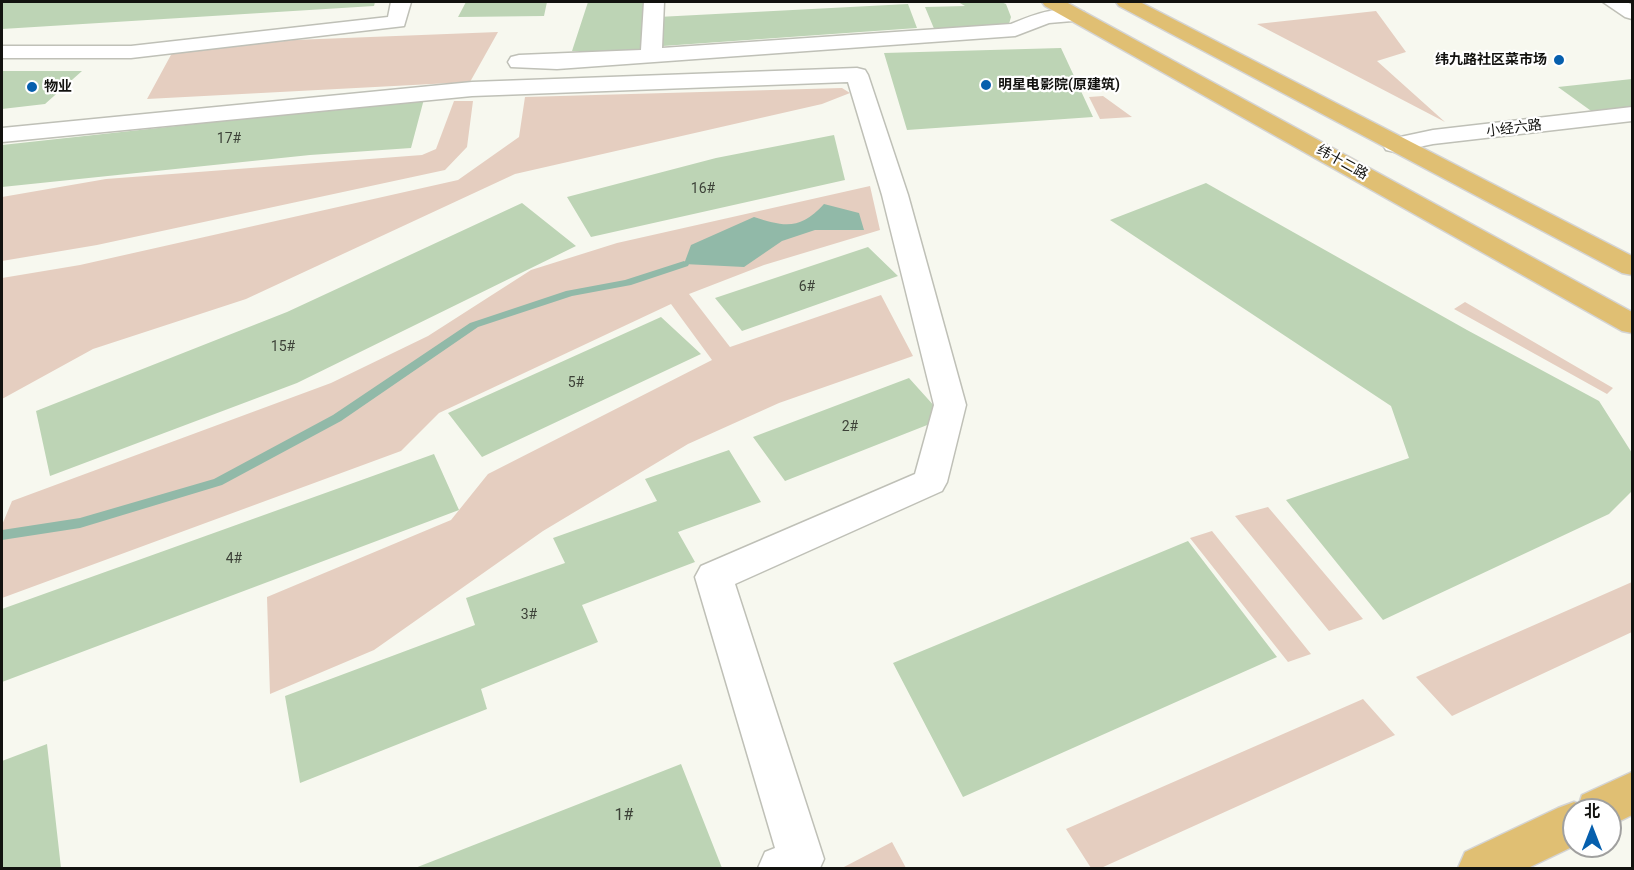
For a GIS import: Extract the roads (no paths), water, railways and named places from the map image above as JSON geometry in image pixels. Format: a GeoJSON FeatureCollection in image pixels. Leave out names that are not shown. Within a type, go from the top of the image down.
{"type":"FeatureCollection","features":[{"type":"Feature","properties":{"kind":"main road","name":"纬十二路"},"geometry":{"type":"LineString","coordinates":[[1052,2],[1632,324]]}},
{"type":"Feature","properties":{"kind":"main road"},"geometry":{"type":"LineString","coordinates":[[1126,2],[1395,145],[1632,267]]}},
{"type":"Feature","properties":{"kind":"main road"},"geometry":{"type":"LineString","coordinates":[[1481,868],[1562,829]]}},
{"type":"Feature","properties":{"kind":"street"},"geometry":{"type":"LineString","coordinates":[[2,52],[131,52],[397,22],[401,2]]}},
{"type":"Feature","properties":{"kind":"street"},"geometry":{"type":"LineString","coordinates":[[651,54],[654,2]]}},
{"type":"Feature","properties":{"kind":"street"},"geometry":{"type":"LineString","coordinates":[[1613,2],[1632,13]]}},
{"type":"Feature","properties":{"kind":"street"},"geometry":{"type":"LineString","coordinates":[[519,62],[557,62],[1015,30],[1046,17],[1077,16]]}},
{"type":"Feature","properties":{"kind":"street"},"geometry":{"type":"LineString","coordinates":[[2,135],[472,89],[857,75],[895,195],[950,405],[930,482],[714,577],[801,859],[781,868]]}},
{"type":"Feature","properties":{"kind":"street","name":"小经六路"},"geometry":{"type":"LineString","coordinates":[[1395,145],[1433,137],[1632,114]]}},
{"type":"Feature","properties":{"kind":"waterway"},"geometry":{"type":"LineString","coordinates":[[2,535],[80,523],[218,482],[337,418],[474,325],[570,293],[627,283],[684,264]]}},
{"type":"Feature","properties":{"kind":"place","name":"纬九路社区菜市场"},"geometry":{"type":"Point","coordinates":[1559,60]}},
{"type":"Feature","properties":{"kind":"place","name":"明星电影院(原建筑)"},"geometry":{"type":"Point","coordinates":[986,85]}},
{"type":"Feature","properties":{"kind":"place","name":"物业"},"geometry":{"type":"Point","coordinates":[32,87]}}]}
